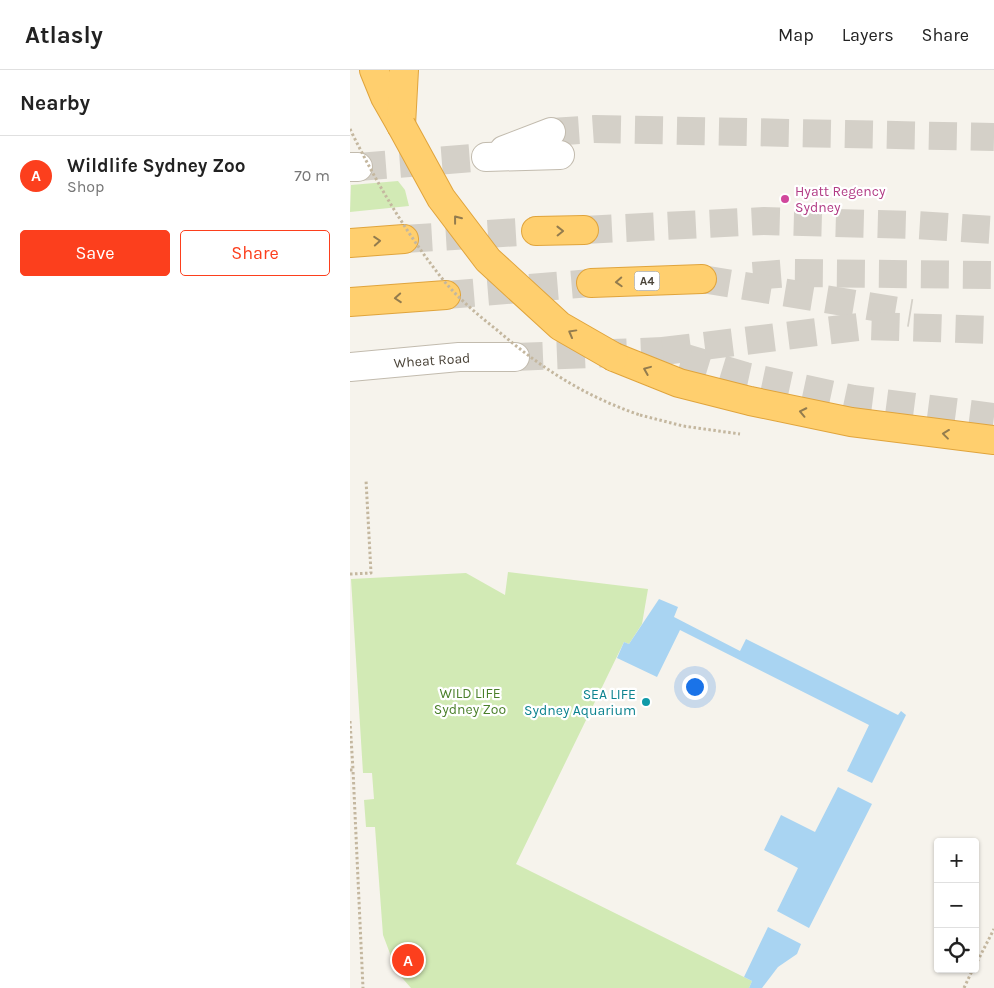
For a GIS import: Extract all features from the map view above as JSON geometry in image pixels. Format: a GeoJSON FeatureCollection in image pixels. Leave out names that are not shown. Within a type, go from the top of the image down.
{"type":"FeatureCollection","features":[{"type":"Feature","properties":{"kind":"highway"},"geometry":{"type":"LineString","coordinates":[[374,70],[385,97],[441,198],[488,260],[560,326],[614,357],[679,383],[851,422],[994,440]]}},
{"type":"Feature","properties":{"kind":"highway"},"geometry":{"type":"LineString","coordinates":[[401,125],[404,70]]}},
{"type":"Feature","properties":{"kind":"highway"},"geometry":{"type":"LineString","coordinates":[[536,231],[584,230]]}},
{"type":"Feature","properties":{"kind":"highway"},"geometry":{"type":"LineString","coordinates":[[350,242],[404,239]]}},
{"type":"Feature","properties":{"kind":"highway","name":"A4"},"geometry":{"type":"LineString","coordinates":[[591,284],[702,279]]}},
{"type":"Feature","properties":{"kind":"highway"},"geometry":{"type":"LineString","coordinates":[[350,302],[446,295]]}},
{"type":"Feature","properties":{"kind":"street"},"geometry":{"type":"LineString","coordinates":[[486,157],[555,143]]}},
{"type":"Feature","properties":{"kind":"street","name":"Wheat Road"},"geometry":{"type":"LineString","coordinates":[[350,366],[459,357],[515,357]]}},
{"type":"Feature","properties":{"kind":"path"},"geometry":{"type":"LineString","coordinates":[[350,574],[371,573],[366,480]]}},
{"type":"Feature","properties":{"kind":"path"},"geometry":{"type":"LineString","coordinates":[[350,721],[351,770],[364,988]]}},
{"type":"Feature","properties":{"kind":"path"},"geometry":{"type":"LineString","coordinates":[[979,958],[994,929]]}},
{"type":"Feature","properties":{"kind":"path"},"geometry":{"type":"LineString","coordinates":[[964,988],[972,973]]}},
{"type":"Feature","properties":{"kind":"green space"},"geometry":{"type":"Polygon","coordinates":[[[398,181],[405,190],[409,206],[350,212],[351,185],[398,181]]]}},
{"type":"Feature","properties":{"kind":"green space","name":"WILD LIFE Sydney Zoo"},"geometry":{"type":"Polygon","coordinates":[[[508,572],[648,589],[642,624],[629,644],[624,642],[516,864],[752,981],[749,988],[411,988],[397,972],[383,935],[375,827],[366,827],[364,800],[374,799],[372,773],[363,773],[351,579],[466,573],[505,595],[508,572]]]}},
{"type":"Feature","properties":{"kind":"water"},"geometry":{"type":"Polygon","coordinates":[[[659,599],[678,607],[674,617],[740,651],[746,639],[898,715],[901,711],[906,715],[872,783],[847,771],[869,725],[680,630],[657,677],[617,658],[624,642],[629,644],[659,599]]]}},
{"type":"Feature","properties":{"kind":"water"},"geometry":{"type":"Polygon","coordinates":[[[838,787],[872,804],[809,928],[777,911],[798,868],[764,850],[781,815],[815,832],[838,787]]]}},
{"type":"Feature","properties":{"kind":"water"},"geometry":{"type":"Polygon","coordinates":[[[768,927],[801,944],[797,954],[778,967],[762,988],[749,988],[752,981],[744,977],[768,927]]]}},
{"type":"Feature","properties":{"kind":"tunnel"},"geometry":{"type":"LineString","coordinates":[[551,132],[595,129],[994,137]]}},
{"type":"Feature","properties":{"kind":"tunnel"},"geometry":{"type":"LineString","coordinates":[[358,167],[486,157]]}},
{"type":"Feature","properties":{"kind":"tunnel"},"geometry":{"type":"LineString","coordinates":[[584,230],[764,221],[915,225],[994,230]]}},
{"type":"Feature","properties":{"kind":"tunnel"},"geometry":{"type":"LineString","coordinates":[[404,239],[536,231]]}},
{"type":"Feature","properties":{"kind":"tunnel"},"geometry":{"type":"LineString","coordinates":[[753,276],[791,273],[994,275]]}},
{"type":"Feature","properties":{"kind":"tunnel"},"geometry":{"type":"LineString","coordinates":[[702,279],[911,313]]}},
{"type":"Feature","properties":{"kind":"tunnel"},"geometry":{"type":"LineString","coordinates":[[446,295],[591,283]]}},
{"type":"Feature","properties":{"kind":"tunnel"},"geometry":{"type":"LineString","coordinates":[[663,351],[866,326],[994,330]]}},
{"type":"Feature","properties":{"kind":"tunnel"},"geometry":{"type":"LineString","coordinates":[[515,357],[663,351],[745,376],[853,399],[994,417]]}},
{"type":"Feature","properties":{"kind":"place","name":"Hyatt Regency Sydney"},"geometry":{"type":"Point","coordinates":[785,199]}},
{"type":"Feature","properties":{"kind":"place","name":"SEA LIFE Sydney Aquarium"},"geometry":{"type":"Point","coordinates":[646,702]}},
{"type":"Feature","properties":{"kind":"place","name":"Wildlife Sydney Zoo"},"geometry":{"type":"Point","coordinates":[408,960]}}]}
